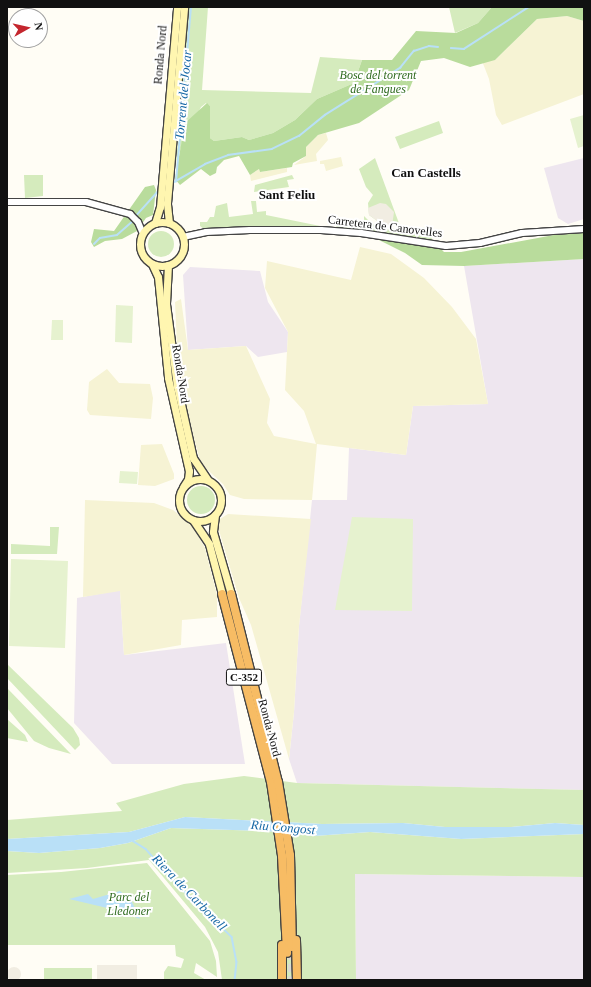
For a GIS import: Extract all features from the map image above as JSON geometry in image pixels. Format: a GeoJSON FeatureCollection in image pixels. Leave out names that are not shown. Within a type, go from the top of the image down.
{"type":"FeatureCollection","features":[{"type":"Feature","properties":{"kind":"highway","name":"Ronda Nord"},"geometry":{"type":"LineString","coordinates":[[222,594],[270,759]]}},
{"type":"Feature","properties":{"kind":"highway","name":"Ronda Nord"},"geometry":{"type":"LineString","coordinates":[[231,594],[270,759],[288,889],[289,952]]}},
{"type":"Feature","properties":{"kind":"highway"},"geometry":{"type":"LineString","coordinates":[[282,980],[288,889]]}},
{"type":"Feature","properties":{"kind":"highway"},"geometry":{"type":"LineString","coordinates":[[288,889],[297,980]]}},
{"type":"Feature","properties":{"kind":"main road","name":"Ronda Nord"},"geometry":{"type":"LineString","coordinates":[[155,223],[164,187],[177,7]]}},
{"type":"Feature","properties":{"kind":"main road","name":"Ronda Nord"},"geometry":{"type":"LineString","coordinates":[[169,223],[164,187],[170,178],[184,7]]}},
{"type":"Feature","properties":{"kind":"main road"},"geometry":{"type":"LineString","coordinates":[[143,234],[155,223],[169,223],[177,227],[183,237],[182,254],[175,262],[168,265],[152,264]]}},
{"type":"Feature","properties":{"kind":"main road","name":"C-352"},"geometry":{"type":"LineString","coordinates":[[143,234],[140,247],[143,254],[152,264]]}},
{"type":"Feature","properties":{"kind":"main road","name":"Ronda Nord"},"geometry":{"type":"LineString","coordinates":[[152,264],[158,277],[168,378],[189,471],[188,479],[183,487]]}},
{"type":"Feature","properties":{"kind":"main road","name":"Ronda Nord"},"geometry":{"type":"LineString","coordinates":[[168,265],[166,304],[177,386],[193,458],[208,480]]}},
{"type":"Feature","properties":{"kind":"main road"},"geometry":{"type":"LineString","coordinates":[[183,487],[194,479],[208,480]]}},
{"type":"Feature","properties":{"kind":"main road","name":"C-352"},"geometry":{"type":"LineString","coordinates":[[208,480],[221,493],[221,506],[216,515]]}},
{"type":"Feature","properties":{"kind":"main road","name":"C-352"},"geometry":{"type":"LineString","coordinates":[[183,487],[180,493],[180,506],[191,519]]}},
{"type":"Feature","properties":{"kind":"main road","name":"Ronda Nord"},"geometry":{"type":"LineString","coordinates":[[216,515],[213,532],[231,594]]}},
{"type":"Feature","properties":{"kind":"main road"},"geometry":{"type":"LineString","coordinates":[[191,519],[205,521],[216,515]]}},
{"type":"Feature","properties":{"kind":"main road","name":"Ronda Nord"},"geometry":{"type":"LineString","coordinates":[[191,519],[200,528],[209,544],[222,594]]}},
{"type":"Feature","properties":{"kind":"street"},"geometry":{"type":"LineString","coordinates":[[7,202],[76,200],[136,220],[143,234]]}},
{"type":"Feature","properties":{"kind":"street","name":"Carretera de Canovelles"},"geometry":{"type":"LineString","coordinates":[[183,237],[236,231],[321,230],[361,233],[446,246],[480,243],[522,233],[584,229]]}},
{"type":"Feature","properties":{"kind":"shaded area"},"geometry":{"type":"Polygon","coordinates":[[[567,16],[584,21],[584,94],[502,125],[496,115],[489,79],[482,61],[495,60],[537,19],[567,16]]]}},
{"type":"Feature","properties":{"kind":"shaded area"},"geometry":{"type":"Polygon","coordinates":[[[326,133],[328,140],[316,154],[317,161],[294,165],[306,156],[306,147],[318,135],[326,133]]]}},
{"type":"Feature","properties":{"kind":"shaded area"},"geometry":{"type":"Polygon","coordinates":[[[341,157],[343,166],[326,171],[324,164],[320,164],[320,161],[341,157]]]}},
{"type":"Feature","properties":{"kind":"shaded area"},"geometry":{"type":"Polygon","coordinates":[[[584,158],[584,219],[568,224],[558,218],[544,168],[584,158]]]}},
{"type":"Feature","properties":{"kind":"shaded area"},"geometry":{"type":"Polygon","coordinates":[[[287,168],[287,172],[251,181],[250,175],[259,169],[260,172],[287,168]]]}},
{"type":"Feature","properties":{"kind":"shaded area"},"geometry":{"type":"Polygon","coordinates":[[[380,203],[386,204],[394,212],[392,226],[380,223],[369,215],[368,208],[380,203]]]}},
{"type":"Feature","properties":{"kind":"shaded area"},"geometry":{"type":"Polygon","coordinates":[[[360,247],[391,254],[424,278],[452,307],[476,339],[488,404],[413,406],[406,455],[317,444],[312,500],[244,499],[230,495],[223,484],[201,464],[188,416],[177,346],[175,302],[181,299],[188,350],[246,346],[270,399],[267,423],[274,436],[316,444],[304,411],[285,390],[288,332],[265,288],[267,261],[351,280],[360,247]]]}},
{"type":"Feature","properties":{"kind":"shaded area"},"geometry":{"type":"Polygon","coordinates":[[[584,259],[584,790],[297,783],[289,759],[294,712],[299,626],[312,500],[347,500],[349,448],[406,455],[413,406],[488,404],[464,266],[584,259]]]}},
{"type":"Feature","properties":{"kind":"shaded area"},"geometry":{"type":"Polygon","coordinates":[[[190,267],[260,271],[268,302],[288,332],[287,352],[258,357],[246,346],[188,350],[183,275],[190,267]]]}},
{"type":"Feature","properties":{"kind":"shaded area"},"geometry":{"type":"Polygon","coordinates":[[[107,369],[119,383],[150,384],[153,398],[151,419],[90,415],[87,410],[89,382],[107,369]]]}},
{"type":"Feature","properties":{"kind":"shaded area"},"geometry":{"type":"Polygon","coordinates":[[[162,444],[174,474],[174,479],[155,486],[138,485],[141,445],[162,444]]]}},
{"type":"Feature","properties":{"kind":"shaded area"},"geometry":{"type":"Polygon","coordinates":[[[85,500],[154,503],[173,510],[192,525],[205,548],[217,595],[217,617],[182,620],[181,645],[124,655],[120,591],[83,597],[85,500]]]}},
{"type":"Feature","properties":{"kind":"shaded area"},"geometry":{"type":"Polygon","coordinates":[[[228,514],[311,519],[299,626],[294,712],[289,759],[251,625],[239,598],[218,527],[220,519],[228,514]]]}},
{"type":"Feature","properties":{"kind":"shaded area"},"geometry":{"type":"Polygon","coordinates":[[[120,590],[124,655],[226,643],[245,764],[112,764],[74,723],[77,598],[120,590]]]}},
{"type":"Feature","properties":{"kind":"shaded area"},"geometry":{"type":"Polygon","coordinates":[[[355,874],[584,877],[584,980],[356,980],[355,874]]]}},
{"type":"Feature","properties":{"kind":"shaded area"},"geometry":{"type":"Polygon","coordinates":[[[97,965],[137,965],[137,980],[97,980],[97,965]]]}},
{"type":"Feature","properties":{"kind":"shaded area"},"geometry":{"type":"Polygon","coordinates":[[[11,967],[17,967],[21,971],[21,977],[17,981],[11,981],[7,977],[7,971],[11,967]]]}},
{"type":"Feature","properties":{"kind":"green space"},"geometry":{"type":"Polygon","coordinates":[[[189,7],[208,7],[202,90],[311,93],[320,57],[362,60],[354,83],[317,99],[295,120],[273,133],[249,140],[242,137],[214,141],[210,138],[210,106],[206,103],[201,107],[182,145],[176,162],[189,7]]]}},
{"type":"Feature","properties":{"kind":"green space"},"geometry":{"type":"Polygon","coordinates":[[[449,7],[492,7],[478,23],[455,33],[449,7]]]}},
{"type":"Feature","properties":{"kind":"green space","name":"Bosc del torrent de Fangues"},"geometry":{"type":"Polygon","coordinates":[[[492,7],[584,7],[584,21],[567,16],[537,19],[495,60],[470,67],[444,58],[421,61],[409,90],[359,123],[318,135],[306,147],[306,156],[293,163],[292,167],[260,172],[259,169],[250,175],[239,156],[224,160],[217,167],[216,173],[210,176],[201,169],[180,185],[175,179],[185,123],[207,103],[210,106],[210,138],[214,141],[242,137],[249,140],[273,133],[295,120],[317,99],[354,83],[362,60],[392,60],[416,31],[456,33],[478,23],[492,7]]]}},
{"type":"Feature","properties":{"kind":"green space"},"geometry":{"type":"Polygon","coordinates":[[[584,115],[584,146],[578,148],[570,119],[584,115]]]}},
{"type":"Feature","properties":{"kind":"green space"},"geometry":{"type":"Polygon","coordinates":[[[439,121],[443,133],[400,149],[395,137],[439,121]]]}},
{"type":"Feature","properties":{"kind":"green space"},"geometry":{"type":"Polygon","coordinates":[[[375,158],[400,226],[380,223],[369,215],[368,203],[373,195],[366,187],[359,169],[375,158]]]}},
{"type":"Feature","properties":{"kind":"green space"},"geometry":{"type":"Polygon","coordinates":[[[24,175],[43,175],[43,196],[25,198],[24,175]]]}},
{"type":"Feature","properties":{"kind":"green space"},"geometry":{"type":"Polygon","coordinates":[[[292,175],[294,179],[287,180],[289,187],[254,192],[255,185],[292,175]]]}},
{"type":"Feature","properties":{"kind":"green space"},"geometry":{"type":"Polygon","coordinates":[[[154,185],[156,190],[153,215],[146,218],[137,231],[122,239],[105,241],[94,247],[91,242],[94,229],[114,231],[145,187],[154,185]]]}},
{"type":"Feature","properties":{"kind":"green space"},"geometry":{"type":"Polygon","coordinates":[[[251,201],[256,201],[257,212],[266,211],[266,215],[330,228],[274,226],[204,229],[200,226],[200,222],[207,222],[210,217],[214,217],[216,206],[227,203],[229,217],[253,214],[251,201]]]}},
{"type":"Feature","properties":{"kind":"green space"},"geometry":{"type":"Polygon","coordinates":[[[364,216],[372,224],[388,229],[428,227],[433,232],[431,242],[408,237],[337,229],[335,220],[364,220],[364,216]]]}},
{"type":"Feature","properties":{"kind":"green space"},"geometry":{"type":"Polygon","coordinates":[[[161,231],[171,234],[174,244],[171,254],[161,257],[151,254],[148,244],[151,234],[161,231]]]}},
{"type":"Feature","properties":{"kind":"green space"},"geometry":{"type":"Polygon","coordinates":[[[584,233],[584,259],[464,266],[422,265],[405,253],[377,239],[440,248],[444,252],[461,252],[554,235],[584,233]]]}},
{"type":"Feature","properties":{"kind":"green space"},"geometry":{"type":"Polygon","coordinates":[[[116,305],[133,306],[132,343],[115,342],[116,305]]]}},
{"type":"Feature","properties":{"kind":"green space"},"geometry":{"type":"Polygon","coordinates":[[[52,320],[63,320],[63,340],[51,340],[52,320]]]}},
{"type":"Feature","properties":{"kind":"green space"},"geometry":{"type":"Polygon","coordinates":[[[120,471],[138,472],[137,484],[119,483],[120,471]]]}},
{"type":"Feature","properties":{"kind":"green space"},"geometry":{"type":"Polygon","coordinates":[[[201,486],[211,490],[215,500],[211,510],[201,514],[191,510],[187,500],[191,490],[201,486]]]}},
{"type":"Feature","properties":{"kind":"green space"},"geometry":{"type":"Polygon","coordinates":[[[352,517],[413,519],[412,611],[335,610],[352,517]]]}},
{"type":"Feature","properties":{"kind":"green space"},"geometry":{"type":"Polygon","coordinates":[[[50,527],[59,527],[57,554],[11,554],[11,544],[50,546],[50,527]]]}},
{"type":"Feature","properties":{"kind":"green space"},"geometry":{"type":"Polygon","coordinates":[[[11,559],[68,561],[65,648],[9,646],[11,559]]]}},
{"type":"Feature","properties":{"kind":"green space"},"geometry":{"type":"Polygon","coordinates":[[[7,664],[73,728],[79,738],[80,745],[75,750],[7,678],[7,664]]]}},
{"type":"Feature","properties":{"kind":"green space"},"geometry":{"type":"Polygon","coordinates":[[[7,688],[71,754],[49,748],[34,741],[7,708],[7,688]]]}},
{"type":"Feature","properties":{"kind":"green space"},"geometry":{"type":"Polygon","coordinates":[[[7,719],[25,735],[28,742],[7,738],[7,719]]]}},
{"type":"Feature","properties":{"kind":"green space"},"geometry":{"type":"Polygon","coordinates":[[[244,776],[297,783],[584,790],[584,825],[555,823],[511,827],[445,827],[403,823],[322,824],[185,817],[129,832],[7,839],[7,820],[122,811],[116,803],[184,784],[244,776]]]}},
{"type":"Feature","properties":{"kind":"green space"},"geometry":{"type":"Polygon","coordinates":[[[171,828],[267,831],[314,836],[370,832],[461,839],[584,834],[584,877],[355,874],[356,980],[222,980],[218,952],[205,927],[149,860],[87,868],[7,873],[7,851],[39,853],[100,848],[128,843],[171,828]]]}},
{"type":"Feature","properties":{"kind":"green space","name":"Parc del Lledoner"},"geometry":{"type":"Polygon","coordinates":[[[147,863],[210,941],[216,961],[217,977],[196,963],[194,973],[206,980],[164,980],[164,972],[168,966],[181,968],[184,959],[176,956],[175,945],[7,945],[7,875],[61,872],[147,863]]]}},
{"type":"Feature","properties":{"kind":"green space"},"geometry":{"type":"Polygon","coordinates":[[[44,968],[92,968],[92,980],[44,980],[44,968]]]}},
{"type":"Feature","properties":{"kind":"water","name":"Riu Congost"},"geometry":{"type":"Polygon","coordinates":[[[185,817],[322,824],[403,823],[445,827],[511,827],[555,823],[584,825],[584,834],[461,839],[370,832],[314,836],[267,831],[171,828],[128,843],[100,848],[39,853],[7,851],[7,839],[129,832],[185,817]]]}},
{"type":"Feature","properties":{"kind":"water"},"geometry":{"type":"Polygon","coordinates":[[[120,891],[131,900],[140,919],[120,911],[69,899],[88,894],[93,899],[120,891]]]}},
{"type":"Feature","properties":{"kind":"waterway","name":"Torrent del Jocar"},"geometry":{"type":"LineString","coordinates":[[176,182],[191,7]]}},
{"type":"Feature","properties":{"kind":"waterway"},"geometry":{"type":"LineString","coordinates":[[451,48],[464,49],[529,7]]}},
{"type":"Feature","properties":{"kind":"waterway"},"geometry":{"type":"LineString","coordinates":[[171,184],[205,164],[228,155],[272,149],[299,136],[325,115],[400,68],[414,51],[429,46],[438,47]]}},
{"type":"Feature","properties":{"kind":"waterway"},"geometry":{"type":"LineString","coordinates":[[135,217],[159,190]]}},
{"type":"Feature","properties":{"kind":"waterway"},"geometry":{"type":"LineString","coordinates":[[94,244],[100,238],[117,235],[133,221]]}},
{"type":"Feature","properties":{"kind":"waterway","name":"Riera de Carbonell"},"geometry":{"type":"LineString","coordinates":[[133,841],[146,849],[175,882],[232,937],[237,962],[235,980]]}},
{"type":"Feature","properties":{"kind":"tunnel"},"geometry":{"type":"LineString","coordinates":[[292,952],[292,980]]}},
{"type":"Feature","properties":{"kind":"district","name":"Can Castells"},"geometry":{"type":"Point","coordinates":[426,173]}},
{"type":"Feature","properties":{"kind":"district","name":"Sant Feliu"},"geometry":{"type":"Point","coordinates":[287,195]}}]}
